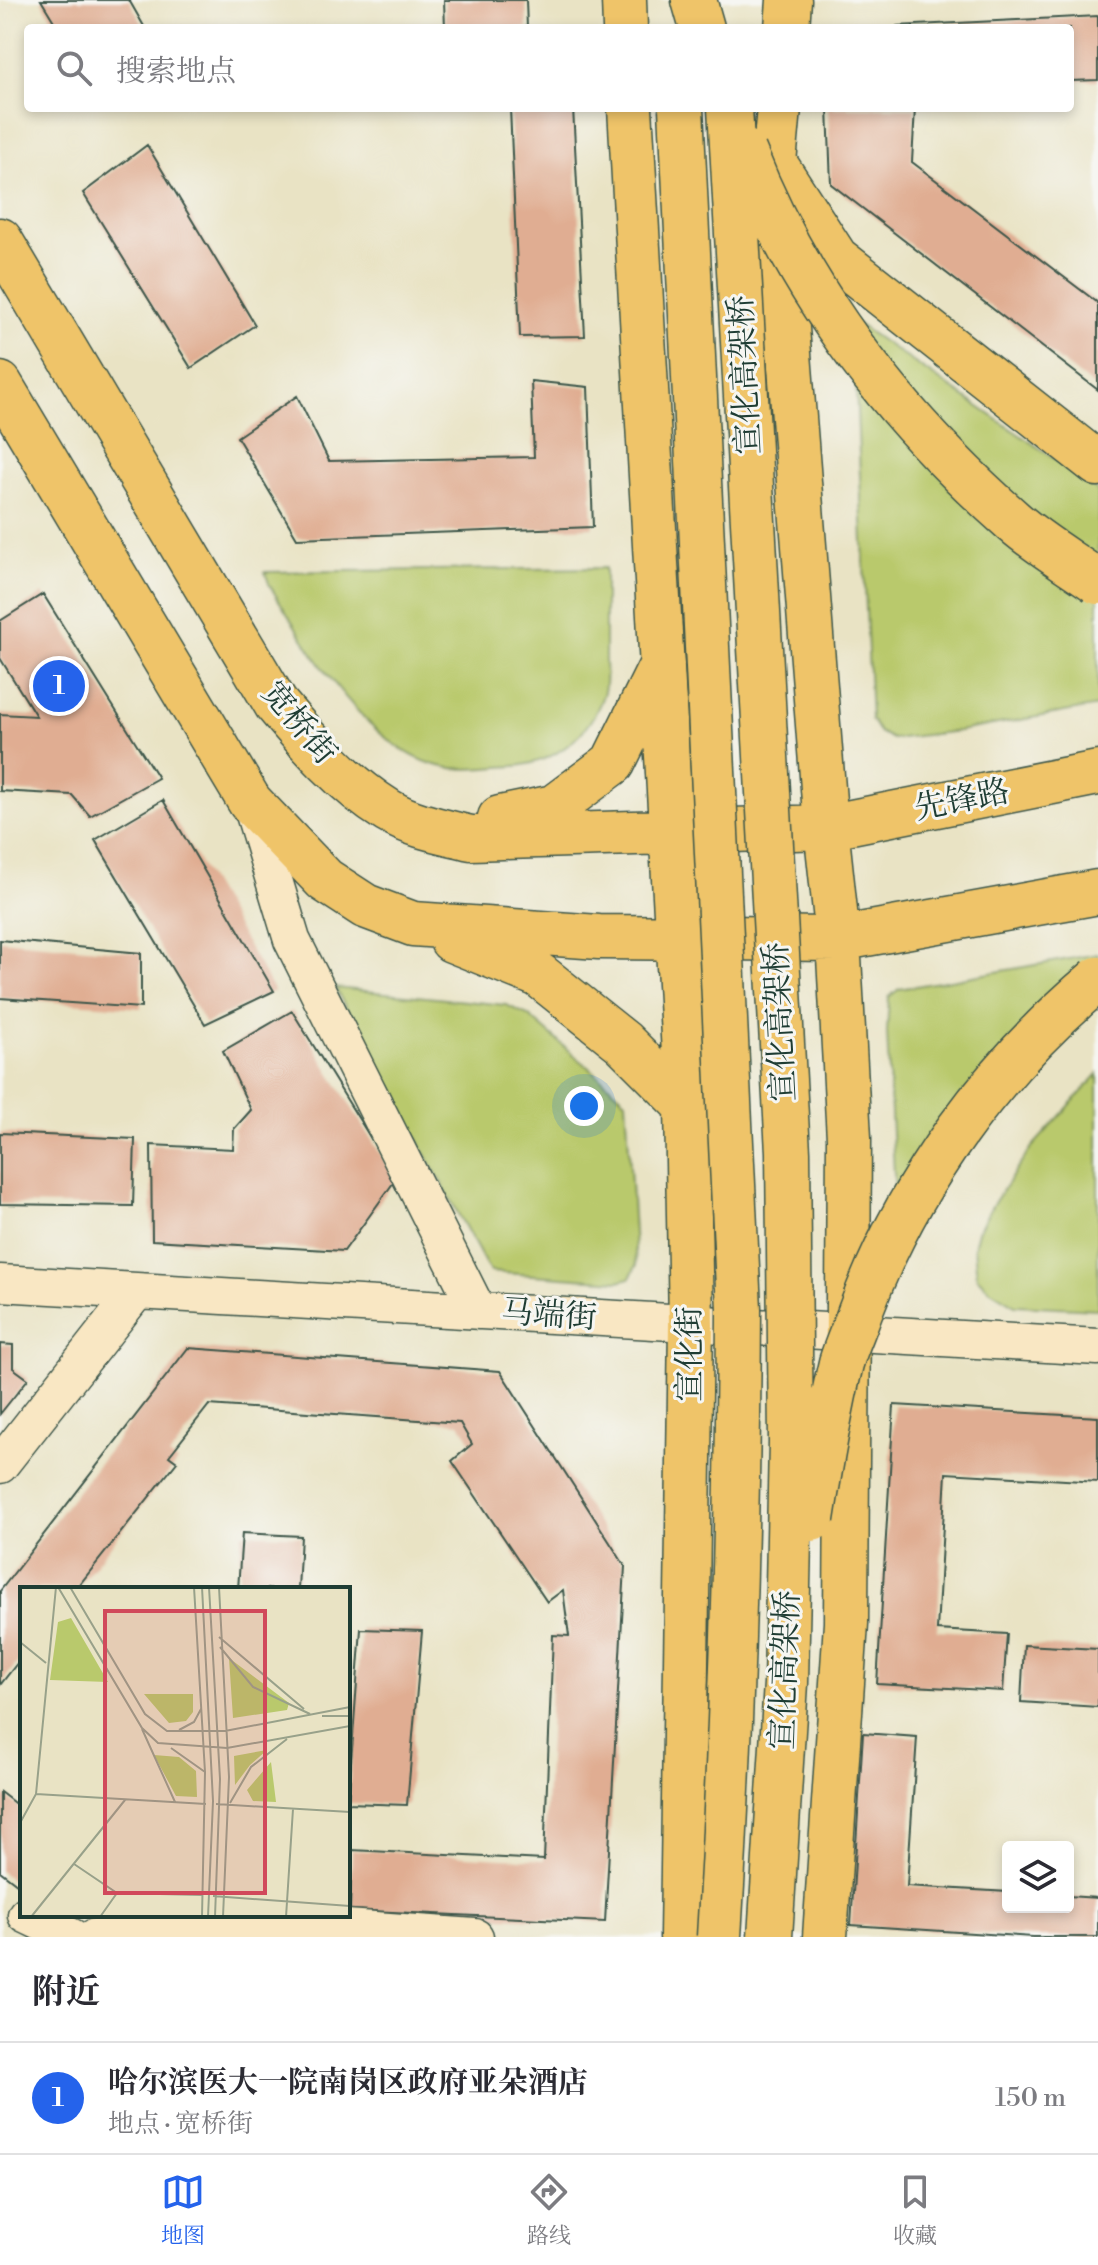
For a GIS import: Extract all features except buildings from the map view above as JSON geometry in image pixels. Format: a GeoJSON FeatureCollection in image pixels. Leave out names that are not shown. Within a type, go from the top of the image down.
{"type":"FeatureCollection","features":[{"type":"Feature","properties":{"kind":"highway"},"geometry":{"type":"LineString","coordinates":[[624,0],[625,24]]}},
{"type":"Feature","properties":{"kind":"highway"},"geometry":{"type":"LineString","coordinates":[[676,0],[677,24]]}},
{"type":"Feature","properties":{"kind":"highway"},"geometry":{"type":"LineString","coordinates":[[694,0],[701,24]]}},
{"type":"Feature","properties":{"kind":"highway"},"geometry":{"type":"LineString","coordinates":[[724,0],[725,24]]}},
{"type":"Feature","properties":{"kind":"highway"},"geometry":{"type":"LineString","coordinates":[[787,24],[789,0]]}},
{"type":"Feature","properties":{"kind":"highway","name":"宣化街"},"geometry":{"type":"LineString","coordinates":[[630,112],[687,1106],[691,1324],[682,1937]]}},
{"type":"Feature","properties":{"kind":"highway","name":"宣化高架桥"},"geometry":{"type":"LineString","coordinates":[[681,112],[739,1309],[738,1491],[730,1752],[719,1937]]}},
{"type":"Feature","properties":{"kind":"highway","name":"宣化高架桥"},"geometry":{"type":"LineString","coordinates":[[728,112],[788,1152],[791,1442],[786,1683],[770,1937]]}},
{"type":"Feature","properties":{"kind":"highway"},"geometry":{"type":"LineString","coordinates":[[730,112],[773,219],[818,300],[876,381],[948,459],[1016,524],[1098,582]]}},
{"type":"Feature","properties":{"kind":"highway"},"geometry":{"type":"LineString","coordinates":[[779,112],[774,162],[826,827],[838,939],[849,1138],[846,1623],[825,1937]]}},
{"type":"Feature","properties":{"kind":"highway"},"geometry":{"type":"LineString","coordinates":[[774,162],[836,258],[1098,464]]}},
{"type":"Feature","properties":{"kind":"highway","name":"宽桥街"},"geometry":{"type":"LineString","coordinates":[[0,240],[276,704],[315,749],[389,811],[424,827],[471,838],[826,827]]}},
{"type":"Feature","properties":{"kind":"highway"},"geometry":{"type":"LineString","coordinates":[[0,384],[250,802],[325,880],[365,906],[539,975],[623,1042],[687,1106]]}},
{"type":"Feature","properties":{"kind":"highway"},"geometry":{"type":"LineString","coordinates":[[424,827],[495,820],[554,807],[613,763],[663,661]]}},
{"type":"Feature","properties":{"kind":"highway","name":"先锋路"},"geometry":{"type":"LineString","coordinates":[[826,827],[1098,773]]}},
{"type":"Feature","properties":{"kind":"highway"},"geometry":{"type":"LineString","coordinates":[[413,924],[599,937],[838,939],[1098,892]]}},
{"type":"Feature","properties":{"kind":"highway"},"geometry":{"type":"LineString","coordinates":[[786,1683],[816,1492],[842,1361],[876,1269],[910,1204],[1003,1070],[1057,1014],[1098,979]]}},
{"type":"Feature","properties":{"kind":"street"},"geometry":{"type":"LineString","coordinates":[[250,802],[292,940],[478,1311]]}},
{"type":"Feature","properties":{"kind":"street","name":"马端街"},"geometry":{"type":"LineString","coordinates":[[0,1283],[1098,1347]]}},
{"type":"Feature","properties":{"kind":"street"},"geometry":{"type":"LineString","coordinates":[[0,1465],[137,1291]]}},
{"type":"Feature","properties":{"kind":"street"},"geometry":{"type":"LineString","coordinates":[[0,1896],[20,1911]]}},
{"type":"Feature","properties":{"kind":"street"},"geometry":{"type":"LineString","coordinates":[[30,1917],[72,1937]]}},
{"type":"Feature","properties":{"kind":"street"},"geometry":{"type":"LineString","coordinates":[[95,1937],[168,1923],[303,1925],[475,1937]]}},
{"type":"Feature","properties":{"kind":"green space"},"geometry":{"type":"Polygon","coordinates":[[[853,321],[1080,476],[1098,492],[1098,706],[959,731],[892,739],[879,732],[871,719],[853,321]]]}},
{"type":"Feature","properties":{"kind":"green space"},"geometry":{"type":"Polygon","coordinates":[[[605,568],[605,687],[590,722],[569,744],[544,759],[514,766],[464,769],[435,765],[409,754],[361,715],[319,663],[270,586],[265,572],[605,568]]]}},
{"type":"Feature","properties":{"kind":"green space"},"geometry":{"type":"Polygon","coordinates":[[[1098,954],[1098,963],[895,1194],[887,1032],[889,997],[899,989],[1098,954]]]}},
{"type":"Feature","properties":{"kind":"green space"},"geometry":{"type":"Polygon","coordinates":[[[335,988],[506,1005],[528,1015],[626,1100],[636,1266],[630,1278],[619,1281],[490,1272],[335,988]]]}},
{"type":"Feature","properties":{"kind":"green space"},"geometry":{"type":"Polygon","coordinates":[[[1098,1074],[1098,1309],[1015,1305],[989,1289],[977,1277],[974,1247],[978,1231],[1032,1147],[1098,1074]]]}},
{"type":"Feature","properties":{"kind":"place","name":"哈尔滨医大一院南岗区政府亚朵酒店"},"geometry":{"type":"Point","coordinates":[59,686]}}]}
